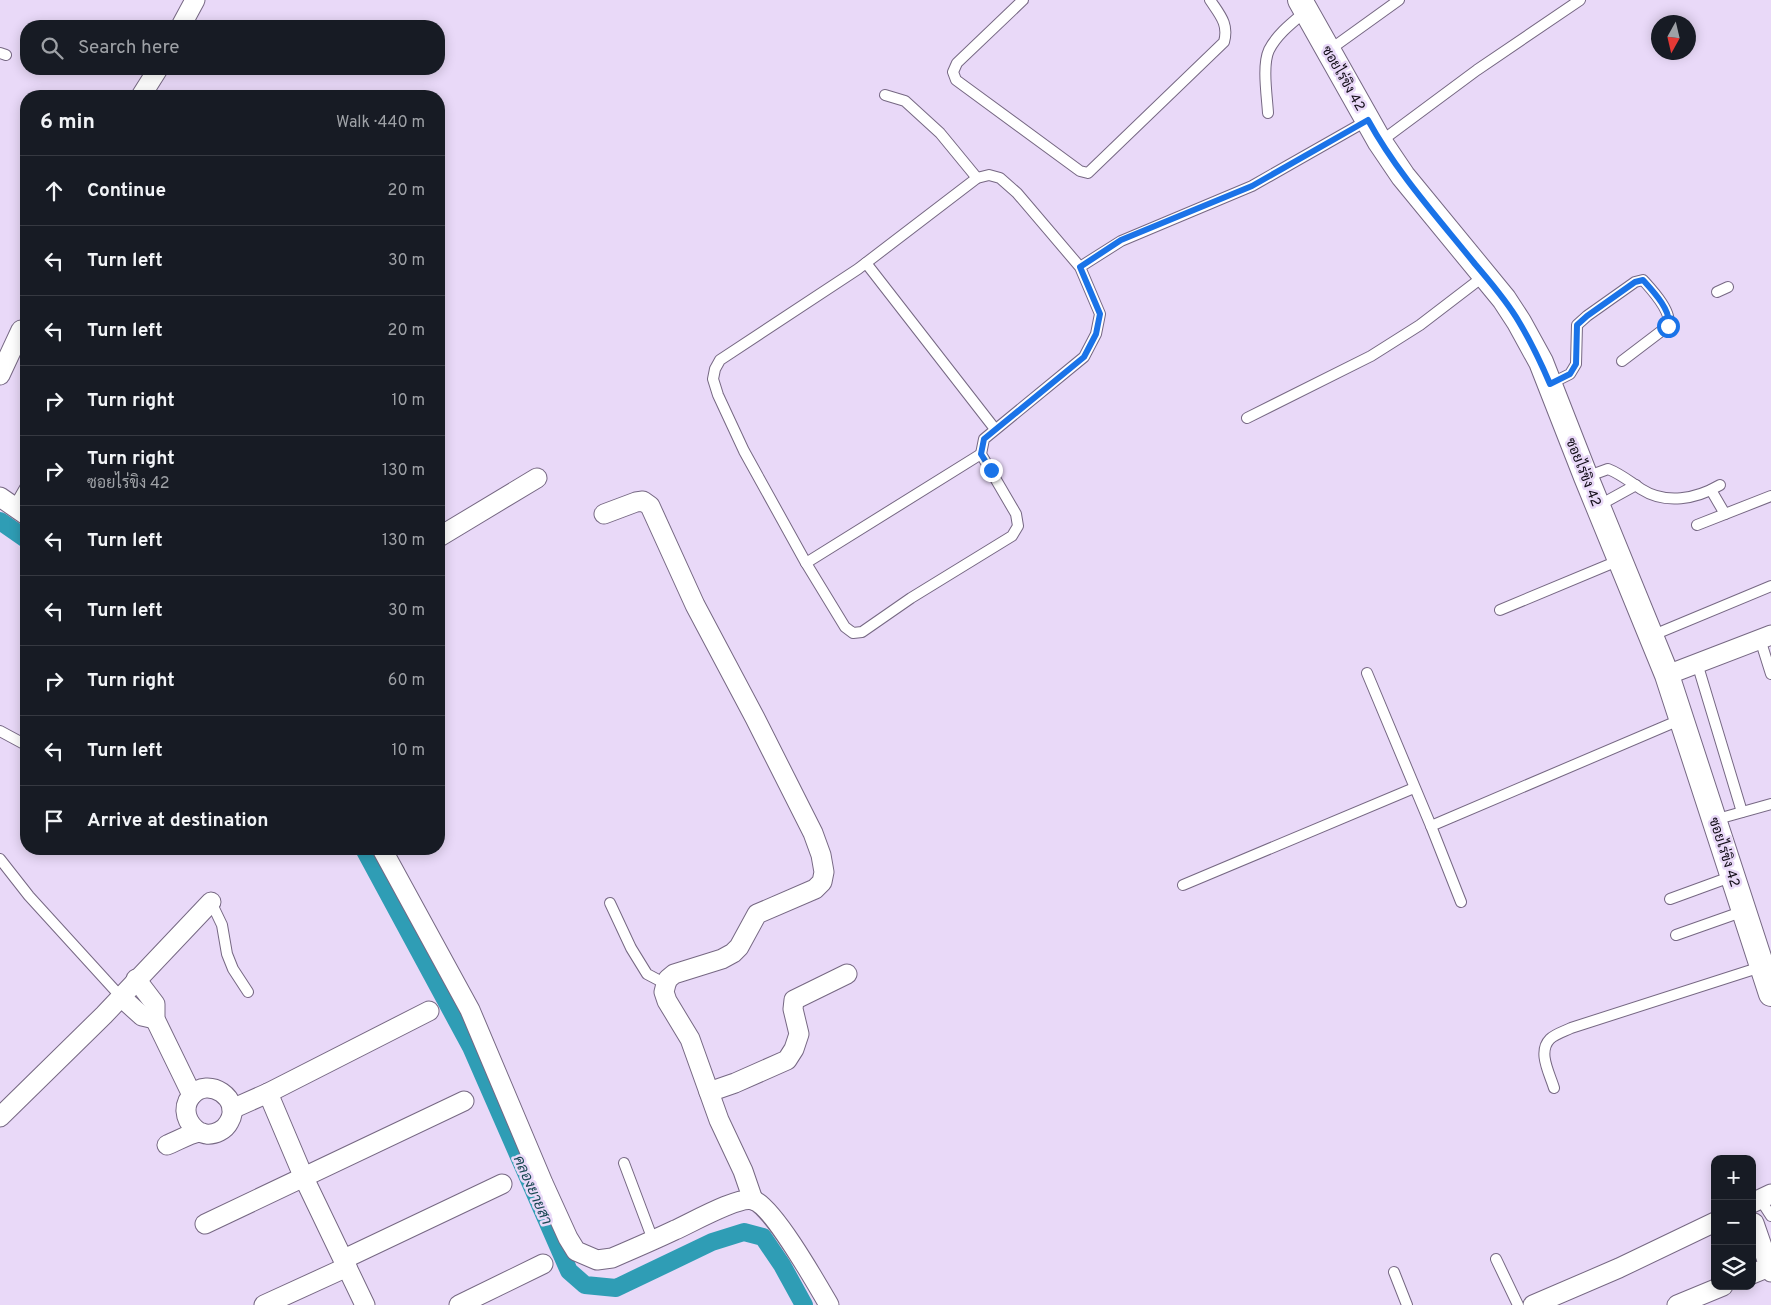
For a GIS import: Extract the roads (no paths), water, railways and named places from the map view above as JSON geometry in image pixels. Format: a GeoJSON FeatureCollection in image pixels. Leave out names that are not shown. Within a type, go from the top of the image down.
{"type":"FeatureCollection","features":[{"type":"Feature","properties":{"kind":"street"},"geometry":{"type":"LineString","coordinates":[[185,20],[195,0]]}},
{"type":"Feature","properties":{"kind":"street","name":"ซอยไร่ขิง 42"},"geometry":{"type":"LineString","coordinates":[[1303,5],[1380,142],[1403,176],[1519,322],[1541,362],[1667,675],[1744,911],[1767,964],[1771,994]]}},
{"type":"Feature","properties":{"kind":"street"},"geometry":{"type":"LineString","coordinates":[[145,90],[154,75]]}},
{"type":"Feature","properties":{"kind":"street"},"geometry":{"type":"LineString","coordinates":[[0,375],[20,332]]}},
{"type":"Feature","properties":{"kind":"street"},"geometry":{"type":"LineString","coordinates":[[445,533],[537,478]]}},
{"type":"Feature","properties":{"kind":"street"},"geometry":{"type":"LineString","coordinates":[[604,514],[636,502],[643,502],[650,506],[695,605],[813,832],[821,855],[824,872],[822,882],[815,889],[757,914],[734,953],[722,959],[674,974],[668,979],[664,992],[690,1038],[719,1120],[743,1171],[753,1200]]}},
{"type":"Feature","properties":{"kind":"street"},"geometry":{"type":"LineString","coordinates":[[1667,675],[1765,637]]}},
{"type":"Feature","properties":{"kind":"street"},"geometry":{"type":"LineString","coordinates":[[385,855],[470,1010],[543,1183],[576,1252],[597,1260],[612,1258],[711,1212],[743,1201],[753,1200],[761,1204],[776,1222],[830,1305]]}},
{"type":"Feature","properties":{"kind":"street"},"geometry":{"type":"LineString","coordinates":[[0,1117],[120,997],[211,902]]}},
{"type":"Feature","properties":{"kind":"street"},"geometry":{"type":"LineString","coordinates":[[709,1092],[735,1083],[787,1060],[794,1049],[799,1034],[792,1009],[794,1000],[847,974]]}},
{"type":"Feature","properties":{"kind":"street"},"geometry":{"type":"LineString","coordinates":[[136,979],[155,1004],[155,1020],[192,1095]]}},
{"type":"Feature","properties":{"kind":"street"},"geometry":{"type":"LineString","coordinates":[[120,997],[142,1016],[155,1020]]}},
{"type":"Feature","properties":{"kind":"street"},"geometry":{"type":"LineString","coordinates":[[232,1109],[268,1093],[429,1011]]}},
{"type":"Feature","properties":{"kind":"street"},"geometry":{"type":"LineString","coordinates":[[213,1088],[220,1090],[230,1102],[232,1109],[229,1122],[220,1132],[206,1134],[199,1132],[189,1122],[186,1116],[186,1108],[192,1095],[198,1090],[213,1088]]}},
{"type":"Feature","properties":{"kind":"street"},"geometry":{"type":"LineString","coordinates":[[268,1093],[304,1178],[365,1305]]}},
{"type":"Feature","properties":{"kind":"street"},"geometry":{"type":"LineString","coordinates":[[205,1224],[464,1101]]}},
{"type":"Feature","properties":{"kind":"street"},"geometry":{"type":"LineString","coordinates":[[167,1145],[199,1132]]}},
{"type":"Feature","properties":{"kind":"street"},"geometry":{"type":"LineString","coordinates":[[264,1305],[502,1184]]}},
{"type":"Feature","properties":{"kind":"street"},"geometry":{"type":"LineString","coordinates":[[1533,1305],[1619,1268],[1711,1224]]}},
{"type":"Feature","properties":{"kind":"street"},"geometry":{"type":"LineString","coordinates":[[1756,1233],[1764,1271]]}},
{"type":"Feature","properties":{"kind":"street"},"geometry":{"type":"LineString","coordinates":[[459,1305],[543,1264]]}},
{"type":"Feature","properties":{"kind":"street"},"geometry":{"type":"LineString","coordinates":[[1677,1305],[1713,1290]]}},
{"type":"Feature","properties":{"kind":"lane"},"geometry":{"type":"LineString","coordinates":[[1023,0],[957,63],[953,72],[956,80],[1080,171],[1088,173],[1224,42],[1227,32],[1224,21],[1210,0]]}},
{"type":"Feature","properties":{"kind":"lane"},"geometry":{"type":"LineString","coordinates":[[1328,51],[1400,0]]}},
{"type":"Feature","properties":{"kind":"lane"},"geometry":{"type":"LineString","coordinates":[[1380,142],[1477,70],[1580,0]]}},
{"type":"Feature","properties":{"kind":"lane"},"geometry":{"type":"LineString","coordinates":[[1268,112],[1266,66],[1268,52],[1303,5]]}},
{"type":"Feature","properties":{"kind":"lane"},"geometry":{"type":"LineString","coordinates":[[885,95],[905,101],[940,133],[977,178]]}},
{"type":"Feature","properties":{"kind":"lane"},"geometry":{"type":"LineString","coordinates":[[1080,267],[1121,240],[1252,186],[1368,120]]}},
{"type":"Feature","properties":{"kind":"lane"},"geometry":{"type":"LineString","coordinates":[[989,175],[1000,178],[1017,193],[1080,267],[1100,314],[1096,334],[1084,357],[984,439],[981,454],[1016,514],[1018,526],[1012,536],[911,598],[862,632],[853,633],[845,627],[806,563],[744,451],[718,395],[713,379],[715,369],[720,360],[866,263],[977,178],[989,175]]}},
{"type":"Feature","properties":{"kind":"lane"},"geometry":{"type":"LineString","coordinates":[[866,263],[995,429]]}},
{"type":"Feature","properties":{"kind":"lane"},"geometry":{"type":"LineString","coordinates":[[1247,418],[1371,356],[1420,325],[1484,276]]}},
{"type":"Feature","properties":{"kind":"lane"},"geometry":{"type":"LineString","coordinates":[[1550,384],[1570,374],[1576,364],[1577,325],[1635,282],[1643,280],[1668,312],[1670,320],[1668,326],[1622,361]]}},
{"type":"Feature","properties":{"kind":"lane"},"geometry":{"type":"LineString","coordinates":[[1717,292],[1728,287]]}},
{"type":"Feature","properties":{"kind":"lane"},"geometry":{"type":"LineString","coordinates":[[806,563],[981,454]]}},
{"type":"Feature","properties":{"kind":"lane"},"geometry":{"type":"LineString","coordinates":[[1586,477],[1608,469],[1618,472],[1643,491],[1666,499],[1690,498],[1715,488],[1726,514]]}},
{"type":"Feature","properties":{"kind":"lane"},"geometry":{"type":"LineString","coordinates":[[1598,506],[1636,485]]}},
{"type":"Feature","properties":{"kind":"lane"},"geometry":{"type":"LineString","coordinates":[[13,506],[20,495]]}},
{"type":"Feature","properties":{"kind":"lane"},"geometry":{"type":"LineString","coordinates":[[1697,525],[1771,496]]}},
{"type":"Feature","properties":{"kind":"lane"},"geometry":{"type":"LineString","coordinates":[[1500,610],[1620,560]]}},
{"type":"Feature","properties":{"kind":"lane"},"geometry":{"type":"LineString","coordinates":[[1651,636],[1771,586]]}},
{"type":"Feature","properties":{"kind":"lane"},"geometry":{"type":"LineString","coordinates":[[1765,637],[1771,674]]}},
{"type":"Feature","properties":{"kind":"lane"},"geometry":{"type":"LineString","coordinates":[[1697,663],[1742,812]]}},
{"type":"Feature","properties":{"kind":"lane"},"geometry":{"type":"LineString","coordinates":[[1367,673],[1461,902]]}},
{"type":"Feature","properties":{"kind":"lane"},"geometry":{"type":"LineString","coordinates":[[1430,826],[1682,719]]}},
{"type":"Feature","properties":{"kind":"lane"},"geometry":{"type":"LineString","coordinates":[[0,731],[20,740]]}},
{"type":"Feature","properties":{"kind":"lane"},"geometry":{"type":"LineString","coordinates":[[1183,884],[1414,788]]}},
{"type":"Feature","properties":{"kind":"lane"},"geometry":{"type":"LineString","coordinates":[[1714,820],[1771,804]]}},
{"type":"Feature","properties":{"kind":"lane"},"geometry":{"type":"LineString","coordinates":[[0,859],[29,896],[120,997]]}},
{"type":"Feature","properties":{"kind":"lane"},"geometry":{"type":"LineString","coordinates":[[1670,899],[1733,876]]}},
{"type":"Feature","properties":{"kind":"lane"},"geometry":{"type":"LineString","coordinates":[[211,902],[222,926],[227,954],[248,992]]}},
{"type":"Feature","properties":{"kind":"lane"},"geometry":{"type":"LineString","coordinates":[[610,903],[631,948],[647,974],[666,984]]}},
{"type":"Feature","properties":{"kind":"lane"},"geometry":{"type":"LineString","coordinates":[[1676,935],[1744,911]]}},
{"type":"Feature","properties":{"kind":"lane"},"geometry":{"type":"LineString","coordinates":[[1554,1088],[1545,1060],[1544,1048],[1550,1038],[1571,1028],[1767,964]]}},
{"type":"Feature","properties":{"kind":"lane"},"geometry":{"type":"LineString","coordinates":[[624,1163],[653,1240]]}},
{"type":"Feature","properties":{"kind":"lane"},"geometry":{"type":"LineString","coordinates":[[1761,1199],[1771,1216]]}},
{"type":"Feature","properties":{"kind":"lane"},"geometry":{"type":"LineString","coordinates":[[1496,1259],[1518,1305]]}},
{"type":"Feature","properties":{"kind":"lane"},"geometry":{"type":"LineString","coordinates":[[1394,1272],[1407,1305]]}},
{"type":"Feature","properties":{"kind":"waterway","name":"คลองยายสา"},"geometry":{"type":"LineString","coordinates":[[0,521],[20,535]]}},
{"type":"Feature","properties":{"kind":"waterway","name":"คลองยายสา"},"geometry":{"type":"LineString","coordinates":[[367,855],[471,1047],[569,1271],[585,1285],[616,1288],[712,1242],[744,1232],[763,1237],[782,1265],[804,1305]]}}]}
